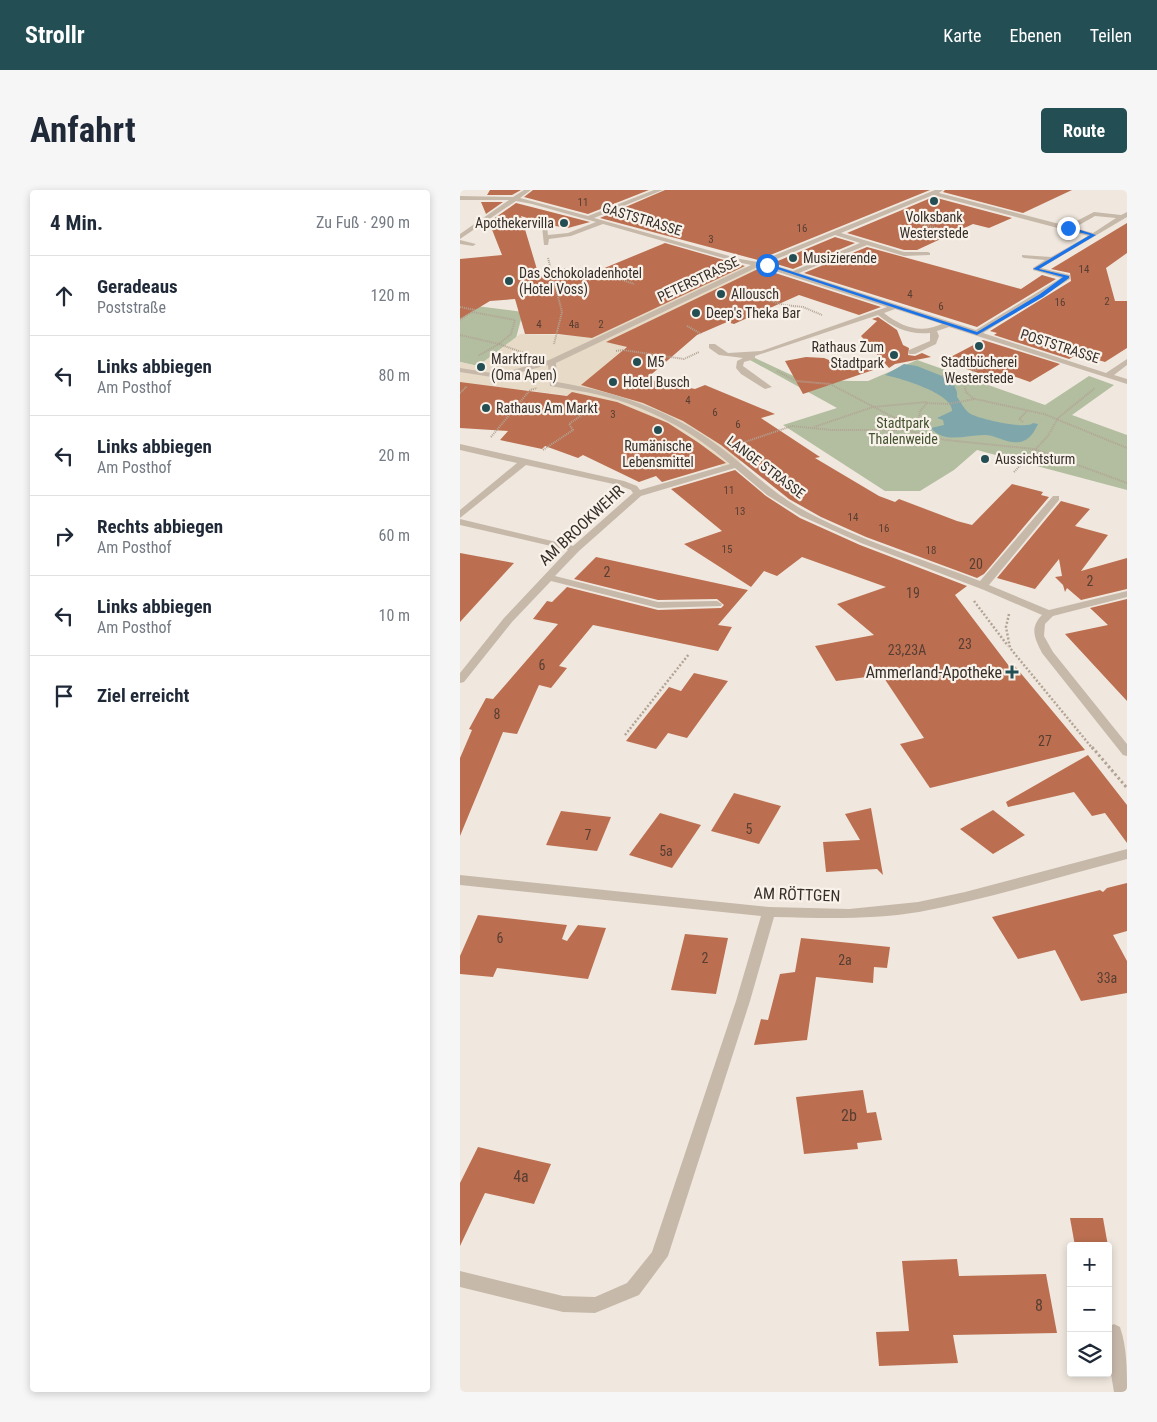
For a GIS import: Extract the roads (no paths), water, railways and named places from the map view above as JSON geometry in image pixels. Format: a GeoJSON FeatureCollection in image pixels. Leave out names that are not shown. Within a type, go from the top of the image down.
{"type":"FeatureCollection","features":[{"type":"Feature","properties":{"kind":"street"},"geometry":{"type":"LineString","coordinates":[[460,237],[517,200],[528,190]]}},
{"type":"Feature","properties":{"kind":"street"},"geometry":{"type":"LineString","coordinates":[[590,217],[660,190]]}},
{"type":"Feature","properties":{"kind":"street","name":"PETERSTRASSE"},"geometry":{"type":"LineString","coordinates":[[460,370],[498,376],[552,362],[756,265],[940,190]]}},
{"type":"Feature","properties":{"kind":"street"},"geometry":{"type":"LineString","coordinates":[[932,193],[998,211],[1031,223],[1053,228],[1068,228],[1094,235]]}},
{"type":"Feature","properties":{"kind":"street","name":"GASTSTRASSE"},"geometry":{"type":"LineString","coordinates":[[460,198],[517,200],[605,221],[756,265]]}},
{"type":"Feature","properties":{"kind":"street"},"geometry":{"type":"LineString","coordinates":[[998,211],[1007,209]]}},
{"type":"Feature","properties":{"kind":"street"},"geometry":{"type":"LineString","coordinates":[[1068,228],[1094,214],[1125,216]]}},
{"type":"Feature","properties":{"kind":"street"},"geometry":{"type":"LineString","coordinates":[[977,333],[1054,287],[1067,277],[1036,269],[1125,216]]}},
{"type":"Feature","properties":{"kind":"street"},"geometry":{"type":"LineString","coordinates":[[1031,223],[1042,218]]}},
{"type":"Feature","properties":{"kind":"street"},"geometry":{"type":"LineString","coordinates":[[543,219],[546,240],[569,235],[605,221]]}},
{"type":"Feature","properties":{"kind":"street"},"geometry":{"type":"LineString","coordinates":[[621,232],[630,229]]}},
{"type":"Feature","properties":{"kind":"street"},"geometry":{"type":"LineString","coordinates":[[836,233],[904,254],[928,254]]}},
{"type":"Feature","properties":{"kind":"street"},"geometry":{"type":"LineString","coordinates":[[460,242],[473,244]]}},
{"type":"Feature","properties":{"kind":"street"},"geometry":{"type":"LineString","coordinates":[[794,272],[865,243]]}},
{"type":"Feature","properties":{"kind":"street"},"geometry":{"type":"LineString","coordinates":[[1024,256],[1054,259]]}},
{"type":"Feature","properties":{"kind":"street","name":"POSTSTRASSE"},"geometry":{"type":"LineString","coordinates":[[756,265],[767,265],[794,272],[1127,382]]}},
{"type":"Feature","properties":{"kind":"street"},"geometry":{"type":"LineString","coordinates":[[1043,284],[1054,287]]}},
{"type":"Feature","properties":{"kind":"street"},"geometry":{"type":"LineString","coordinates":[[714,361],[720,359],[741,361],[896,306]]}},
{"type":"Feature","properties":{"kind":"street"},"geometry":{"type":"LineString","coordinates":[[880,313],[895,326],[904,329],[932,331],[949,324]]}},
{"type":"Feature","properties":{"kind":"street"},"geometry":{"type":"LineString","coordinates":[[912,352],[933,342],[935,336],[932,331]]}},
{"type":"Feature","properties":{"kind":"street"},"geometry":{"type":"LineString","coordinates":[[712,346],[716,351],[724,354],[762,353]]}},
{"type":"Feature","properties":{"kind":"street"},"geometry":{"type":"LineString","coordinates":[[741,361],[739,366],[744,372],[768,387]]}},
{"type":"Feature","properties":{"kind":"street"},"geometry":{"type":"LineString","coordinates":[[1108,376],[1127,361]]}},
{"type":"Feature","properties":{"kind":"street","name":"LANGE STRASSE"},"geometry":{"type":"LineString","coordinates":[[552,362],[553,384],[613,395],[664,413],[719,450],[737,466],[802,513],[892,552],[1049,614]]}},
{"type":"Feature","properties":{"kind":"street"},"geometry":{"type":"LineString","coordinates":[[460,447],[621,483],[634,488],[638,494]]}},
{"type":"Feature","properties":{"kind":"street"},"geometry":{"type":"LineString","coordinates":[[460,515],[474,500],[503,480],[524,462]]}},
{"type":"Feature","properties":{"kind":"street","name":"AM BROOKWEHR"},"geometry":{"type":"LineString","coordinates":[[460,680],[508,620],[574,549],[638,494],[737,466]]}},
{"type":"Feature","properties":{"kind":"street"},"geometry":{"type":"LineString","coordinates":[[503,480],[516,483]]}},
{"type":"Feature","properties":{"kind":"street"},"geometry":{"type":"LineString","coordinates":[[982,586],[1056,498]]}},
{"type":"Feature","properties":{"kind":"street"},"geometry":{"type":"LineString","coordinates":[[474,500],[492,504]]}},
{"type":"Feature","properties":{"kind":"street"},"geometry":{"type":"LineString","coordinates":[[460,522],[574,549]]}},
{"type":"Feature","properties":{"kind":"street"},"geometry":{"type":"LineString","coordinates":[[548,577],[658,605],[717,604]]}},
{"type":"Feature","properties":{"kind":"street"},"geometry":{"type":"LineString","coordinates":[[1127,594],[1049,614],[1040,623],[1039,636],[1041,642],[1068,680],[1127,752]]}},
{"type":"Feature","properties":{"kind":"street","name":"AM RÖTTGEN"},"geometry":{"type":"LineString","coordinates":[[460,880],[769,912],[849,914],[918,907],[965,898],[1127,854]]}},
{"type":"Feature","properties":{"kind":"street"},"geometry":{"type":"LineString","coordinates":[[460,1279],[563,1304],[595,1305],[633,1289],[659,1256],[740,1010],[769,912]]}},
{"type":"Feature","properties":{"kind":"street"},"geometry":{"type":"LineString","coordinates":[[1114,1333],[1123,1392]]}},
{"type":"Feature","properties":{"kind":"water"},"geometry":{"type":"Polygon","coordinates":[[[904,364],[917,366],[952,380],[957,397],[969,413],[992,421],[1022,425],[1038,424],[1029,438],[1020,442],[1011,442],[986,435],[957,438],[943,436],[931,428],[944,425],[943,420],[937,418],[952,411],[950,405],[936,393],[885,375],[904,364]]]}},
{"type":"Feature","properties":{"kind":"place","name":"Volksbank Westerstede"},"geometry":{"type":"Point","coordinates":[934,201]}},
{"type":"Feature","properties":{"kind":"place","name":"Apothekervilla"},"geometry":{"type":"Point","coordinates":[564,223]}},
{"type":"Feature","properties":{"kind":"place","name":"Musizierende"},"geometry":{"type":"Point","coordinates":[793,258]}},
{"type":"Feature","properties":{"kind":"place","name":"Das Schokoladenhotel (Hotel Voss)"},"geometry":{"type":"Point","coordinates":[509,281]}},
{"type":"Feature","properties":{"kind":"place","name":"Allousch"},"geometry":{"type":"Point","coordinates":[721,294]}},
{"type":"Feature","properties":{"kind":"place","name":"Deep's Theka Bar"},"geometry":{"type":"Point","coordinates":[696,313]}},
{"type":"Feature","properties":{"kind":"place","name":"Stadtbücherei Westerstede"},"geometry":{"type":"Point","coordinates":[979,346]}},
{"type":"Feature","properties":{"kind":"place","name":"Rathaus Zum Stadtpark"},"geometry":{"type":"Point","coordinates":[894,355]}},
{"type":"Feature","properties":{"kind":"place","name":"M5"},"geometry":{"type":"Point","coordinates":[637,362]}},
{"type":"Feature","properties":{"kind":"place","name":"Marktfrau (Oma Apen)"},"geometry":{"type":"Point","coordinates":[481,367]}},
{"type":"Feature","properties":{"kind":"place","name":"Hotel Busch"},"geometry":{"type":"Point","coordinates":[613,382]}},
{"type":"Feature","properties":{"kind":"place","name":"Rathaus Am Markt"},"geometry":{"type":"Point","coordinates":[486,408]}},
{"type":"Feature","properties":{"kind":"place","name":"Rumänische Lebensmittel"},"geometry":{"type":"Point","coordinates":[658,430]}},
{"type":"Feature","properties":{"kind":"place","name":"Aussichtsturm"},"geometry":{"type":"Point","coordinates":[985,459]}},
{"type":"Feature","properties":{"kind":"place","name":"Ammerland-Apotheke"},"geometry":{"type":"Point","coordinates":[1012,672]}},
{"type":"Feature","properties":{"kind":"park label","name":"Stadtpark Thalenweide"},"geometry":{"type":"Point","coordinates":[903,432]}}]}
